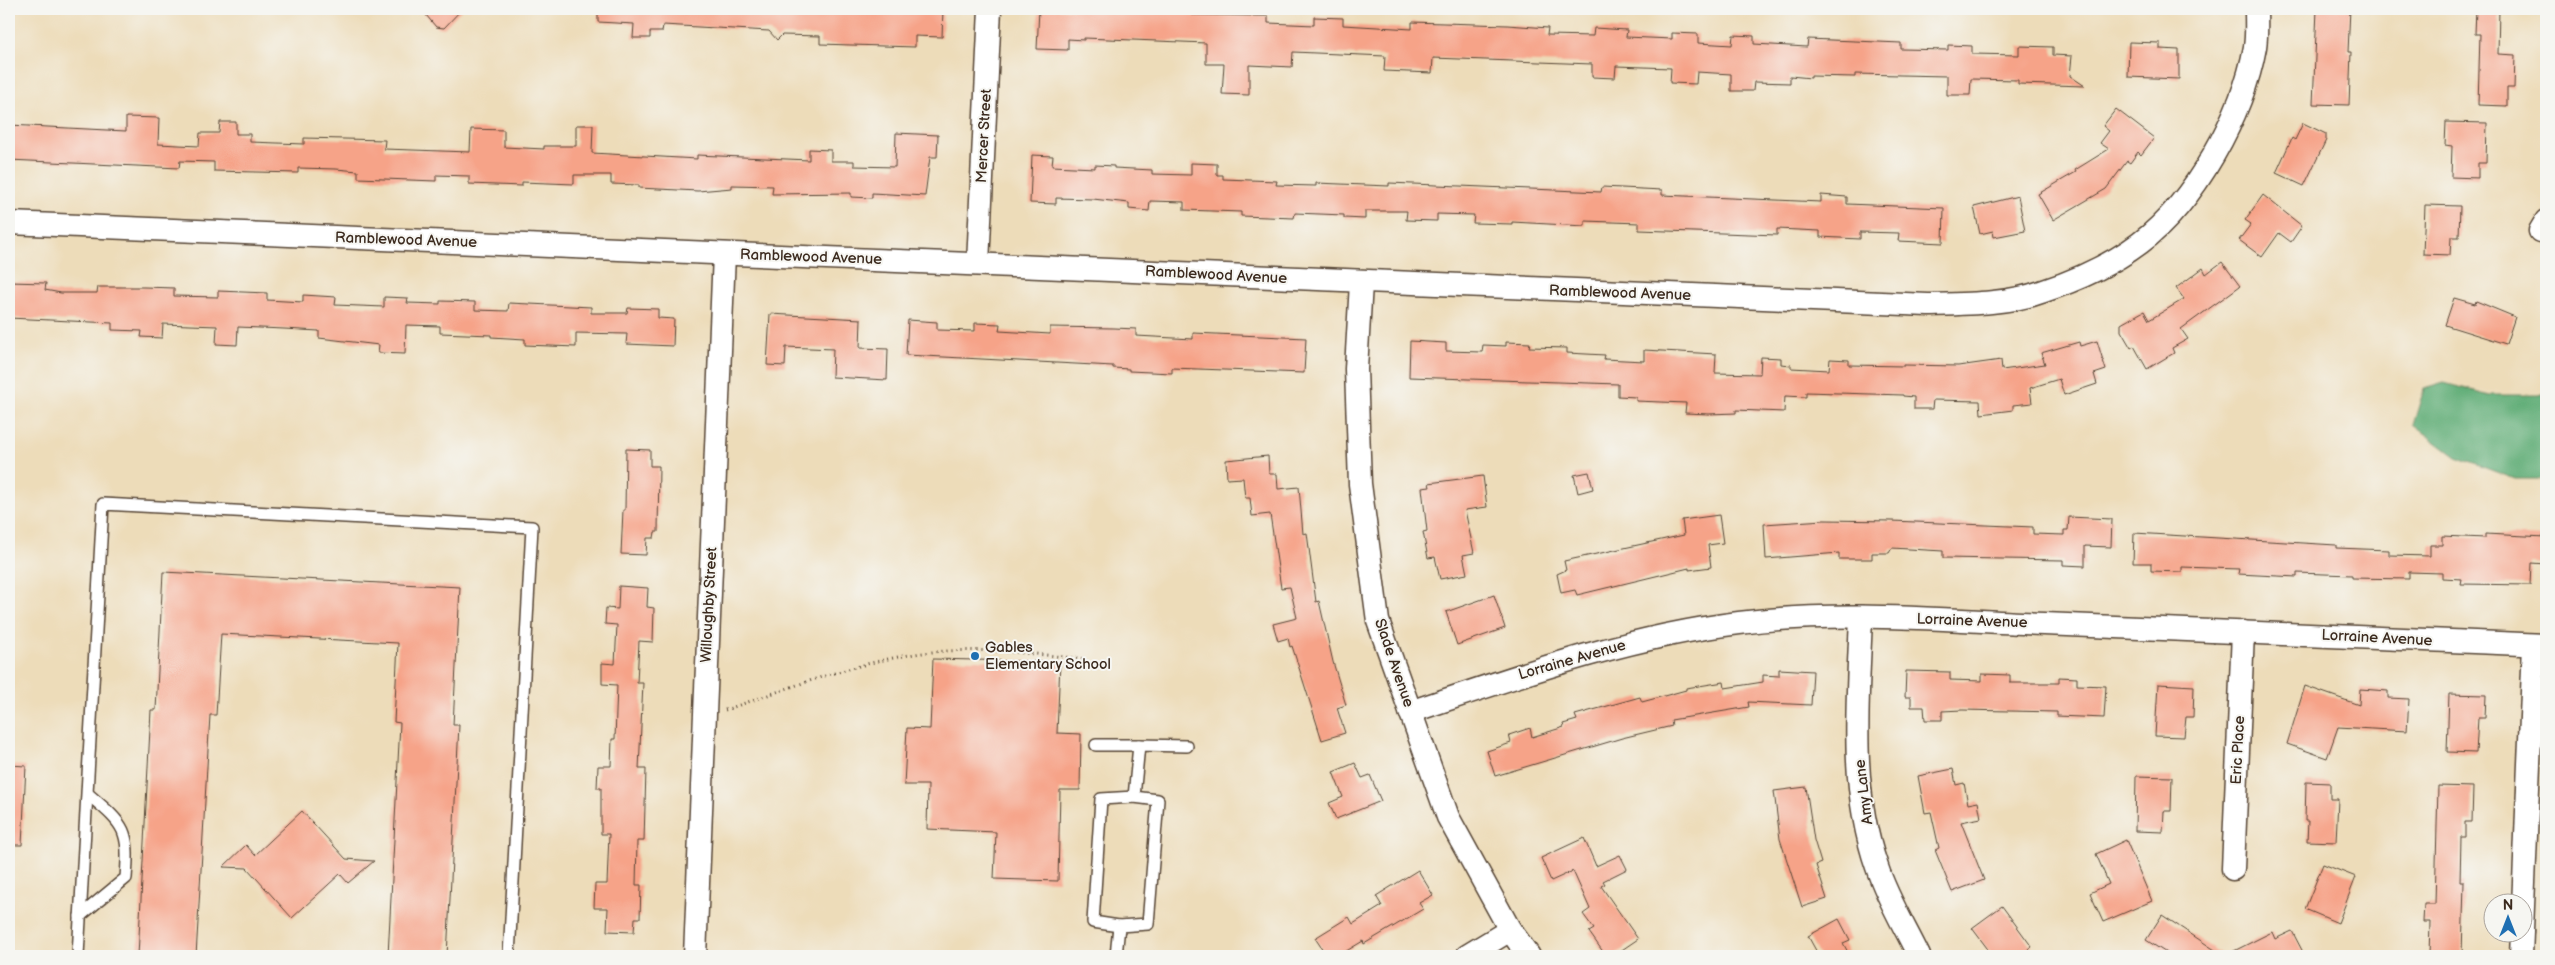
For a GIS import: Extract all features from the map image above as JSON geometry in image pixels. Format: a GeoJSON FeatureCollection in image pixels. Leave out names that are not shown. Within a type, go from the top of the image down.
{"type":"FeatureCollection","features":[{"type":"Feature","properties":{"kind":"street","name":"Mercer Street"},"geometry":{"type":"LineString","coordinates":[[978,264],[990,9]]}},
{"type":"Feature","properties":{"kind":"street","name":"Ramblewood Avenue"},"geometry":{"type":"LineString","coordinates":[[9,223],[978,264],[1361,283],[1928,306],[1980,303],[2040,293],[2089,272],[2140,243],[2182,202],[2215,155],[2236,110],[2255,46],[2256,9]]}},
{"type":"Feature","properties":{"kind":"street","name":"Willoughby Street"},"geometry":{"type":"LineString","coordinates":[[695,956],[724,254]]}},
{"type":"Feature","properties":{"kind":"street","name":"Slade Avenue"},"geometry":{"type":"LineString","coordinates":[[1361,283],[1356,369],[1360,484],[1378,621],[1448,817],[1510,930],[1529,956]]}},
{"type":"Feature","properties":{"kind":"street","name":"Lorraine Avenue"},"geometry":{"type":"LineString","coordinates":[[1410,712],[1539,669],[1622,645],[1691,630],[1741,622],[1861,618],[2540,645]]}},
{"type":"Feature","properties":{"kind":"street","name":"Amy Lane"},"geometry":{"type":"LineString","coordinates":[[1861,618],[1857,719],[1862,807],[1877,867],[1920,956]]}},
{"type":"Feature","properties":{"kind":"street","name":"Eric Place"},"geometry":{"type":"LineString","coordinates":[[2233,869],[2243,632]]}},
{"type":"Feature","properties":{"kind":"street"},"geometry":{"type":"LineString","coordinates":[[2524,892],[2540,645]]}},
{"type":"Feature","properties":{"kind":"street"},"geometry":{"type":"LineString","coordinates":[[1467,956],[1510,930]]}},
{"type":"Feature","properties":{"kind":"street"},"geometry":{"type":"LineString","coordinates":[[2521,956],[2522,942]]}},
{"type":"Feature","properties":{"kind":"lane"},"geometry":{"type":"LineString","coordinates":[[78,956],[103,504],[532,527],[509,956]]}},
{"type":"Feature","properties":{"kind":"lane"},"geometry":{"type":"LineString","coordinates":[[1096,745],[1187,746]]}},
{"type":"Feature","properties":{"kind":"lane"},"geometry":{"type":"LineString","coordinates":[[1134,797],[1140,746]]}},
{"type":"Feature","properties":{"kind":"lane"},"geometry":{"type":"LineString","coordinates":[[80,916],[126,878],[128,850],[124,828],[88,794]]}},
{"type":"Feature","properties":{"kind":"lane"},"geometry":{"type":"LineString","coordinates":[[1134,797],[1158,800],[1148,924],[1119,926],[1093,922],[1101,799],[1134,797]]}},
{"type":"Feature","properties":{"kind":"lane"},"geometry":{"type":"LineString","coordinates":[[1116,956],[1119,926]]}},
{"type":"Feature","properties":{"kind":"path"},"geometry":{"type":"LineString","coordinates":[[704,717],[820,677],[916,654],[1002,650],[1083,659]]}},
{"type":"Feature","properties":{"kind":"green space"},"geometry":{"type":"Polygon","coordinates":[[[2444,383],[2490,395],[2539,395],[2546,393],[2546,479],[2515,479],[2456,457],[2413,425],[2424,389],[2444,383]]]}},
{"type":"Feature","properties":{"kind":"building"},"geometry":{"type":"Polygon","coordinates":[[[421,9],[462,9],[444,28],[436,27],[421,9]]]}},
{"type":"Feature","properties":{"kind":"building"},"geometry":{"type":"Polygon","coordinates":[[[598,9],[943,9],[942,37],[915,36],[915,47],[820,44],[820,36],[782,35],[777,40],[769,31],[663,25],[662,32],[650,32],[650,38],[633,38],[634,24],[598,22],[598,9]]]}},
{"type":"Feature","properties":{"kind":"building"},"geometry":{"type":"Polygon","coordinates":[[[1039,9],[1192,11],[1192,15],[1268,16],[1268,23],[1314,25],[1314,17],[1343,18],[1343,25],[1412,29],[1412,22],[1507,25],[1548,28],[1547,35],[1593,36],[1594,28],[1627,30],[1626,37],[1672,39],[1672,33],[1698,34],[1698,43],[1732,45],[1733,35],[1754,36],[1754,44],[1807,47],[1808,39],[1901,43],[1901,49],[1948,50],[1948,45],[1972,46],[1972,54],[2019,55],[2019,46],[2053,47],[2053,55],[2072,56],[2070,76],[2085,86],[2018,84],[2018,80],[1971,79],[1970,95],[1947,95],[1947,76],[1855,74],[1855,77],[1811,76],[1811,78],[1790,76],[1790,83],[1754,82],[1753,91],[1731,91],[1731,74],[1697,72],[1696,84],[1670,83],[1671,68],[1616,66],[1615,78],[1592,77],[1592,64],[1433,58],[1432,73],[1384,71],[1385,56],[1293,52],[1292,67],[1249,65],[1249,95],[1222,94],[1224,64],[1206,64],[1206,43],[1084,38],[1084,40],[1068,39],[1068,50],[1037,49],[1039,9]]]}},
{"type":"Feature","properties":{"kind":"building"},"geometry":{"type":"Polygon","coordinates":[[[2317,9],[2350,9],[2348,52],[2351,52],[2349,105],[2313,104],[2317,9]]]}},
{"type":"Feature","properties":{"kind":"building"},"geometry":{"type":"Polygon","coordinates":[[[2476,9],[2499,9],[2498,54],[2515,55],[2514,88],[2507,88],[2507,106],[2478,105],[2480,34],[2475,34],[2476,9]]]}},
{"type":"Feature","properties":{"kind":"building"},"geometry":{"type":"Polygon","coordinates":[[[2129,42],[2160,43],[2160,49],[2179,50],[2179,79],[2128,77],[2129,42]]]}},
{"type":"Feature","properties":{"kind":"building"},"geometry":{"type":"Polygon","coordinates":[[[2116,109],[2154,138],[2141,155],[2138,152],[2130,163],[2127,161],[2106,189],[2053,220],[2038,194],[2076,172],[2075,170],[2109,149],[2100,143],[2109,131],[2103,126],[2116,109]]]}},
{"type":"Feature","properties":{"kind":"building"},"geometry":{"type":"Polygon","coordinates":[[[126,117],[159,118],[158,144],[199,146],[200,133],[219,133],[220,122],[236,122],[236,134],[250,134],[250,142],[304,144],[304,138],[385,140],[384,149],[470,152],[471,129],[504,130],[504,147],[544,149],[544,146],[576,146],[576,125],[593,125],[592,153],[697,159],[697,155],[809,160],[809,149],[831,150],[831,161],[854,161],[854,166],[895,167],[896,133],[938,135],[937,157],[930,157],[925,196],[872,193],[872,198],[851,197],[851,193],[772,194],[773,186],[732,185],[732,188],[698,191],[639,188],[639,185],[611,184],[611,175],[574,175],[574,184],[522,182],[522,186],[469,184],[469,176],[436,175],[436,181],[358,178],[358,171],[336,169],[298,168],[298,173],[214,171],[214,162],[180,161],[179,168],[9,160],[9,125],[126,131],[126,117]]]}},
{"type":"Feature","properties":{"kind":"building"},"geometry":{"type":"Polygon","coordinates":[[[2446,122],[2487,123],[2486,163],[2478,163],[2478,178],[2451,177],[2452,146],[2445,145],[2446,122]]]}},
{"type":"Feature","properties":{"kind":"building"},"geometry":{"type":"Polygon","coordinates":[[[2303,123],[2326,134],[2326,140],[2304,186],[2276,173],[2292,138],[2295,140],[2303,123]]]}},
{"type":"Feature","properties":{"kind":"building"},"geometry":{"type":"Polygon","coordinates":[[[1032,155],[1053,156],[1052,166],[1095,168],[1095,165],[1114,166],[1114,168],[1152,170],[1152,174],[1191,175],[1191,163],[1217,164],[1217,175],[1223,175],[1223,179],[1277,181],[1276,185],[1316,186],[1316,183],[1389,186],[1389,183],[1601,192],[1602,187],[1662,190],[1662,195],[1821,202],[1821,195],[1847,197],[1847,204],[1944,208],[1943,243],[1898,241],[1899,233],[1860,232],[1860,239],[1820,237],[1820,231],[1777,229],[1777,235],[1639,230],[1639,223],[1585,221],[1585,226],[1512,222],[1512,224],[1473,223],[1474,215],[1437,214],[1437,221],[1406,220],[1407,211],[1365,211],[1365,219],[1344,218],[1344,215],[1295,213],[1294,218],[1241,216],[1241,212],[1184,210],[1184,202],[1150,201],[1149,211],[1129,209],[1129,203],[1093,199],[1056,198],[1056,204],[1030,203],[1032,155]]]}},
{"type":"Feature","properties":{"kind":"building"},"geometry":{"type":"Polygon","coordinates":[[[2263,195],[2302,226],[2291,242],[2279,233],[2262,257],[2239,240],[2251,224],[2245,220],[2263,195]]]}},
{"type":"Feature","properties":{"kind":"building"},"geometry":{"type":"Polygon","coordinates":[[[2018,196],[2025,231],[1994,237],[1993,231],[1980,234],[1974,207],[2018,196]]]}},
{"type":"Feature","properties":{"kind":"building"},"geometry":{"type":"Polygon","coordinates":[[[2425,205],[2460,206],[2459,237],[2451,237],[2450,255],[2423,254],[2425,205]]]}},
{"type":"Feature","properties":{"kind":"building"},"geometry":{"type":"Polygon","coordinates":[[[2222,262],[2240,286],[2181,329],[2188,339],[2172,348],[2174,353],[2147,369],[2134,346],[2131,348],[2121,331],[2121,324],[2144,311],[2149,320],[2184,299],[2176,288],[2203,268],[2206,274],[2222,262]]]}},
{"type":"Feature","properties":{"kind":"building"},"geometry":{"type":"Polygon","coordinates":[[[9,282],[46,283],[45,290],[61,293],[97,293],[98,287],[144,287],[174,288],[174,296],[218,297],[218,291],[267,293],[267,300],[303,302],[303,295],[336,297],[335,305],[384,307],[384,297],[408,298],[407,303],[440,304],[440,301],[475,302],[475,310],[508,311],[509,303],[591,307],[591,313],[627,313],[628,308],[658,309],[658,318],[674,319],[673,346],[626,344],[627,334],[576,333],[576,347],[525,345],[525,339],[491,337],[491,335],[440,333],[440,326],[406,325],[405,354],[378,353],[379,345],[319,338],[319,331],[238,327],[237,345],[216,344],[217,326],[163,324],[162,338],[141,337],[142,331],[112,330],[112,323],[9,318],[9,282]]]}},
{"type":"Feature","properties":{"kind":"building"},"geometry":{"type":"Polygon","coordinates":[[[2454,298],[2475,304],[2476,301],[2515,317],[2506,344],[2445,325],[2454,298]]]}},
{"type":"Feature","properties":{"kind":"building"},"geometry":{"type":"Polygon","coordinates":[[[770,314],[861,319],[860,348],[888,349],[887,380],[832,377],[833,349],[786,347],[785,366],[767,365],[770,314]]]}},
{"type":"Feature","properties":{"kind":"building"},"geometry":{"type":"Polygon","coordinates":[[[908,320],[937,322],[937,330],[975,331],[975,323],[1000,324],[999,331],[1050,334],[1050,327],[1136,329],[1136,336],[1193,339],[1193,333],[1306,338],[1304,373],[1172,368],[1172,373],[1129,371],[1129,369],[1113,368],[1113,366],[906,355],[908,320]]]}},
{"type":"Feature","properties":{"kind":"building"},"geometry":{"type":"Polygon","coordinates":[[[1410,341],[1446,343],[1446,351],[1482,352],[1483,345],[1506,346],[1506,342],[1530,343],[1529,347],[1567,348],[1567,353],[1605,355],[1604,359],[1644,361],[1644,350],[1716,354],[1715,373],[1760,374],[1761,357],[1781,358],[1781,364],[1791,365],[1791,368],[1829,370],[1830,359],[1849,360],[1849,365],[1904,366],[1958,366],[2001,360],[2002,370],[2045,364],[2041,353],[2079,342],[2080,346],[2097,341],[2106,370],[2094,374],[2097,384],[2064,395],[2059,379],[2030,388],[2032,403],[2013,405],[2013,410],[1981,414],[1980,401],[1933,400],[1932,409],[1914,409],[1914,397],[1903,395],[1806,392],[1806,397],[1785,396],[1784,412],[1736,410],[1736,413],[1685,413],[1686,403],[1636,401],[1636,397],[1618,396],[1618,384],[1409,377],[1410,341]]]}},
{"type":"Feature","properties":{"kind":"building"},"geometry":{"type":"Polygon","coordinates":[[[626,449],[650,450],[650,466],[659,466],[658,532],[655,532],[654,538],[647,538],[646,555],[621,554],[623,510],[625,510],[626,449]]]}},
{"type":"Feature","properties":{"kind":"building"},"geometry":{"type":"Polygon","coordinates":[[[1268,456],[1269,474],[1277,474],[1278,489],[1299,487],[1303,534],[1307,533],[1316,602],[1319,601],[1333,662],[1346,705],[1337,708],[1345,733],[1322,740],[1292,646],[1290,647],[1288,638],[1278,641],[1273,624],[1297,618],[1290,587],[1281,588],[1270,514],[1252,516],[1250,498],[1245,498],[1243,478],[1227,479],[1226,460],[1268,456]]]}},
{"type":"Feature","properties":{"kind":"building"},"geometry":{"type":"Polygon","coordinates":[[[1589,472],[1593,489],[1578,493],[1574,475],[1589,472]]]}},
{"type":"Feature","properties":{"kind":"building"},"geometry":{"type":"Polygon","coordinates":[[[1483,476],[1487,507],[1465,510],[1474,553],[1463,555],[1467,574],[1440,579],[1435,557],[1428,558],[1423,532],[1427,531],[1422,488],[1430,487],[1429,483],[1483,476]]]}},
{"type":"Feature","properties":{"kind":"building"},"geometry":{"type":"Polygon","coordinates":[[[1719,515],[1723,543],[1708,545],[1711,567],[1689,570],[1689,568],[1577,595],[1575,590],[1561,593],[1557,574],[1566,570],[1564,561],[1684,535],[1682,520],[1719,515]]]}},
{"type":"Feature","properties":{"kind":"building"},"geometry":{"type":"Polygon","coordinates":[[[2069,517],[2112,519],[2111,547],[2085,546],[2085,566],[2063,565],[2063,560],[1943,558],[1943,551],[1892,548],[1889,553],[1872,553],[1872,559],[1839,559],[1839,553],[1766,559],[1764,524],[1824,520],[1892,521],[2033,527],[2033,534],[2064,535],[2064,530],[2068,530],[2069,517]]]}},
{"type":"Feature","properties":{"kind":"building"},"geometry":{"type":"Polygon","coordinates":[[[2134,533],[2336,545],[2336,548],[2389,550],[2389,555],[2430,556],[2430,545],[2442,545],[2442,536],[2485,538],[2485,534],[2546,537],[2546,564],[2531,563],[2530,585],[2461,584],[2462,579],[2442,578],[2442,573],[2409,572],[2409,579],[2352,578],[2352,575],[2297,573],[2297,577],[2238,574],[2239,569],[2182,567],[2182,572],[2151,571],[2151,563],[2133,563],[2134,533]]]}},
{"type":"Feature","properties":{"kind":"building"},"geometry":{"type":"Polygon","coordinates":[[[163,572],[460,587],[453,725],[459,725],[447,956],[388,956],[400,723],[394,722],[398,643],[221,634],[216,715],[210,715],[196,956],[138,956],[151,710],[156,710],[163,572]]]}},
{"type":"Feature","properties":{"kind":"building"},"geometry":{"type":"Polygon","coordinates":[[[619,586],[648,588],[647,607],[654,608],[653,642],[639,641],[637,683],[643,683],[639,769],[646,769],[644,841],[637,841],[636,885],[641,885],[640,918],[635,918],[634,932],[607,931],[608,908],[594,908],[595,884],[607,884],[609,834],[601,834],[601,788],[597,788],[598,766],[611,766],[612,739],[615,739],[617,685],[602,684],[602,663],[615,664],[617,625],[605,624],[606,608],[618,609],[619,586]]]}},
{"type":"Feature","properties":{"kind":"building"},"geometry":{"type":"Polygon","coordinates":[[[1494,595],[1505,628],[1457,645],[1446,612],[1494,595]]]}},
{"type":"Feature","properties":{"kind":"building"},"geometry":{"type":"Polygon","coordinates":[[[933,659],[1060,662],[1057,733],[1081,734],[1080,790],[1060,790],[1058,881],[994,879],[996,832],[927,829],[928,785],[904,785],[907,728],[930,729],[933,659]]]}},
{"type":"Feature","properties":{"kind":"building"},"geometry":{"type":"Polygon","coordinates":[[[1779,669],[1813,671],[1811,705],[1748,702],[1749,707],[1671,720],[1672,726],[1622,738],[1495,776],[1487,751],[1511,743],[1509,735],[1530,728],[1532,737],[1564,727],[1563,724],[1577,720],[1575,715],[1640,697],[1642,702],[1686,690],[1686,688],[1724,682],[1725,688],[1763,682],[1763,675],[1779,676],[1779,669]]]}},
{"type":"Feature","properties":{"kind":"building"},"geometry":{"type":"Polygon","coordinates":[[[1906,671],[1950,672],[1950,680],[1982,681],[1982,674],[2010,675],[2010,683],[2059,683],[2059,677],[2077,678],[2077,685],[2106,686],[2104,718],[2057,716],[2057,712],[1962,710],[1942,711],[1942,720],[1925,720],[1924,707],[1911,707],[1911,697],[1905,697],[1906,671]]]}},
{"type":"Feature","properties":{"kind":"building"},"geometry":{"type":"Polygon","coordinates":[[[2158,684],[2194,686],[2193,717],[2186,717],[2184,737],[2155,736],[2158,684]]]}},
{"type":"Feature","properties":{"kind":"building"},"geometry":{"type":"Polygon","coordinates":[[[2305,686],[2359,705],[2360,689],[2388,691],[2388,698],[2409,699],[2407,731],[2338,727],[2327,758],[2287,744],[2305,686]]]}},
{"type":"Feature","properties":{"kind":"building"},"geometry":{"type":"Polygon","coordinates":[[[2449,694],[2486,695],[2485,718],[2478,718],[2476,753],[2447,752],[2449,694]]]}},
{"type":"Feature","properties":{"kind":"building"},"geometry":{"type":"Polygon","coordinates":[[[1355,763],[1362,778],[1370,775],[1381,801],[1336,819],[1329,803],[1343,797],[1333,772],[1355,763]]]}},
{"type":"Feature","properties":{"kind":"building"},"geometry":{"type":"Polygon","coordinates":[[[9,765],[26,766],[22,845],[9,845],[9,765]]]}},
{"type":"Feature","properties":{"kind":"building"},"geometry":{"type":"Polygon","coordinates":[[[1953,769],[1956,785],[1964,783],[1968,804],[1978,802],[1981,818],[1961,822],[1984,880],[1952,892],[1935,850],[1939,848],[1931,812],[1925,813],[1918,776],[1953,769]]]}},
{"type":"Feature","properties":{"kind":"building"},"geometry":{"type":"Polygon","coordinates":[[[2136,776],[2172,777],[2171,811],[2164,811],[2163,832],[2135,831],[2136,776]]]}},
{"type":"Feature","properties":{"kind":"building"},"geometry":{"type":"Polygon","coordinates":[[[2306,782],[2330,783],[2330,799],[2338,799],[2336,842],[2307,841],[2308,821],[2305,821],[2306,782]]]}},
{"type":"Feature","properties":{"kind":"building"},"geometry":{"type":"Polygon","coordinates":[[[2438,786],[2473,787],[2472,822],[2465,822],[2465,837],[2461,837],[2460,882],[2464,882],[2462,956],[2429,956],[2430,922],[2423,922],[2424,904],[2435,904],[2438,786]]]}},
{"type":"Feature","properties":{"kind":"building"},"geometry":{"type":"Polygon","coordinates":[[[1806,787],[1814,840],[1821,863],[1816,865],[1827,899],[1802,907],[1780,839],[1774,791],[1806,787]]]}},
{"type":"Feature","properties":{"kind":"building"},"geometry":{"type":"Polygon","coordinates":[[[302,811],[346,859],[374,861],[348,883],[340,874],[292,918],[247,868],[223,867],[246,845],[255,855],[302,811]]]}},
{"type":"Feature","properties":{"kind":"building"},"geometry":{"type":"Polygon","coordinates":[[[1584,838],[1596,866],[1620,855],[1627,869],[1603,881],[1605,884],[1601,886],[1638,939],[1613,956],[1606,956],[1589,932],[1594,929],[1583,914],[1590,909],[1573,871],[1551,881],[1541,858],[1584,838]]]}},
{"type":"Feature","properties":{"kind":"building"},"geometry":{"type":"Polygon","coordinates":[[[2126,840],[2152,901],[2103,922],[2090,893],[2109,884],[2096,854],[2126,840]]]}},
{"type":"Feature","properties":{"kind":"building"},"geometry":{"type":"Polygon","coordinates":[[[2323,864],[2356,877],[2338,923],[2305,909],[2323,864]]]}},
{"type":"Feature","properties":{"kind":"building"},"geometry":{"type":"Polygon","coordinates":[[[1418,870],[1433,895],[1419,903],[1423,909],[1364,944],[1363,941],[1338,956],[1327,956],[1315,938],[1349,917],[1353,924],[1382,906],[1376,896],[1418,870]]]}},
{"type":"Feature","properties":{"kind":"building"},"geometry":{"type":"Polygon","coordinates":[[[2002,906],[2032,947],[2019,956],[1993,956],[1972,928],[2002,906]]]}},
{"type":"Feature","properties":{"kind":"building"},"geometry":{"type":"Polygon","coordinates":[[[2162,915],[2224,956],[2171,956],[2146,940],[2162,915]]]}},
{"type":"Feature","properties":{"kind":"building"},"geometry":{"type":"Polygon","coordinates":[[[1839,919],[1850,940],[1843,943],[1850,956],[1819,956],[1808,936],[1839,919]]]}},
{"type":"Feature","properties":{"kind":"building"},"geometry":{"type":"Polygon","coordinates":[[[2292,931],[2305,956],[2224,956],[2272,932],[2275,939],[2292,931]]]}},
{"type":"Feature","properties":{"kind":"place","name":"Gables Elementary School"},"geometry":{"type":"Point","coordinates":[975,656]}}]}
